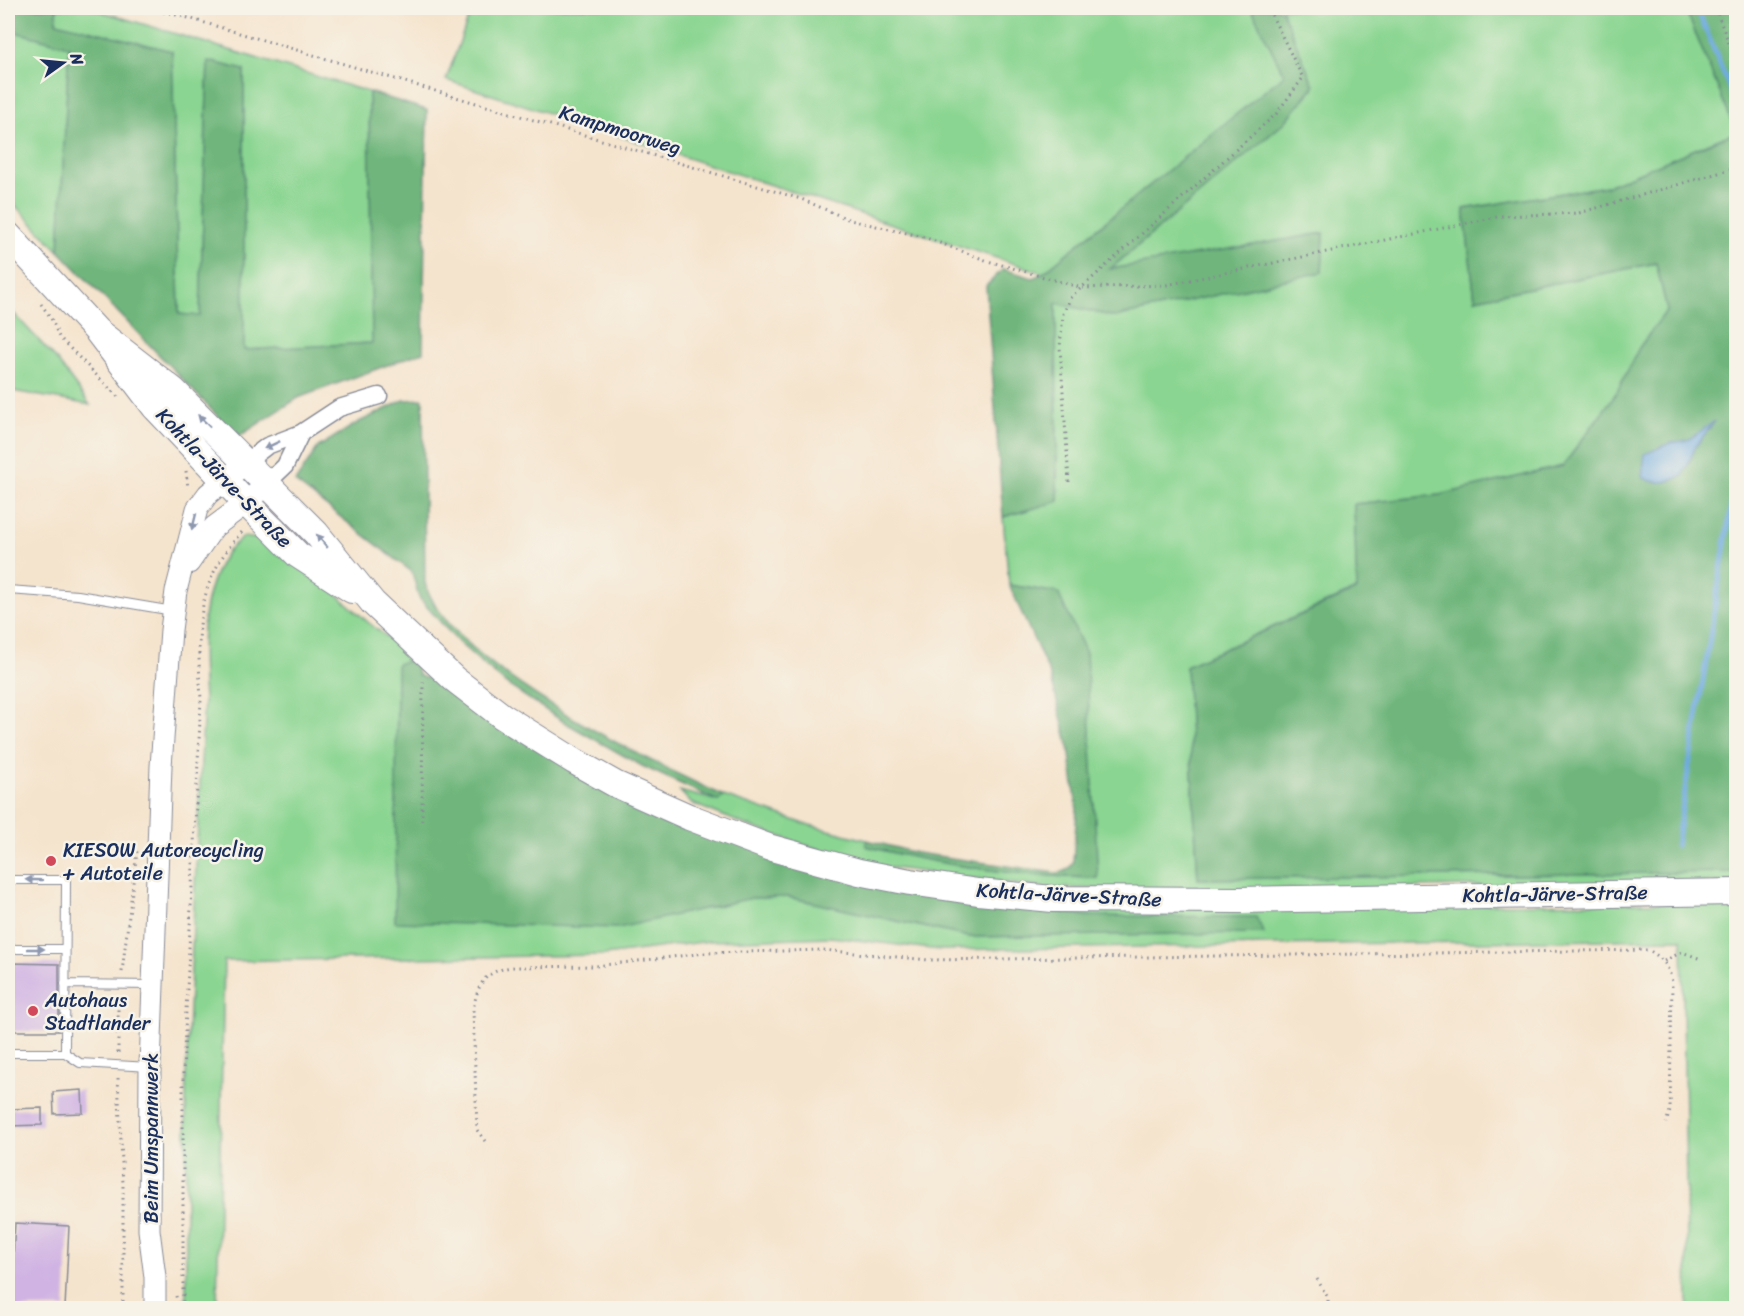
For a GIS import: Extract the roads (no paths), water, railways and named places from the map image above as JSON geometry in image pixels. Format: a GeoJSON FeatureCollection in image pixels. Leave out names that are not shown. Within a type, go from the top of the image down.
{"type":"FeatureCollection","features":[{"type":"Feature","properties":{"kind":"main road","name":"Kohtla-Järve-Straße"},"geometry":{"type":"LineString","coordinates":[[8,234],[97,331],[154,406],[246,503],[298,555],[373,603]]}},
{"type":"Feature","properties":{"kind":"main road","name":"Kohtla-Järve-Straße"},"geometry":{"type":"LineString","coordinates":[[97,331],[173,390],[316,533],[373,603],[454,679],[502,716],[573,761],[615,783],[689,817],[768,848],[859,872],[909,882],[1018,896],[1153,901],[1737,892]]}},
{"type":"Feature","properties":{"kind":"street","name":"Beim Umspannwerk"},"geometry":{"type":"LineString","coordinates":[[155,1308],[155,1277],[149,1230],[150,1067],[161,766],[173,611],[181,574],[197,509],[208,494],[267,446],[301,433],[339,408],[379,396]]}},
{"type":"Feature","properties":{"kind":"street","name":"Beim Umspannwerk"},"geometry":{"type":"LineString","coordinates":[[181,574],[214,528],[246,503],[285,466],[301,433]]}},
{"type":"Feature","properties":{"kind":"lane"},"geometry":{"type":"LineString","coordinates":[[8,590],[78,595],[173,611]]}},
{"type":"Feature","properties":{"kind":"lane"},"geometry":{"type":"LineString","coordinates":[[8,880],[66,880],[65,1053]]}},
{"type":"Feature","properties":{"kind":"lane"},"geometry":{"type":"LineString","coordinates":[[8,949],[65,949]]}},
{"type":"Feature","properties":{"kind":"lane"},"geometry":{"type":"LineString","coordinates":[[65,984],[154,985]]}},
{"type":"Feature","properties":{"kind":"lane"},"geometry":{"type":"LineString","coordinates":[[8,1053],[65,1053],[80,1063],[150,1067]]}},
{"type":"Feature","properties":{"kind":"water"},"geometry":{"type":"Polygon","coordinates":[[[1715,421],[1696,446],[1683,476],[1662,482],[1642,477],[1645,454],[1670,443],[1688,440],[1715,421]]]}},
{"type":"Feature","properties":{"kind":"waterway"},"geometry":{"type":"LineString","coordinates":[[1697,8],[1736,104]]}},
{"type":"Feature","properties":{"kind":"waterway"},"geometry":{"type":"LineString","coordinates":[[1676,846],[1736,477]]}},
{"type":"Feature","properties":{"kind":"place","name":"KIESOW Autorecycling + Autoteile"},"geometry":{"type":"Point","coordinates":[51,861]}},
{"type":"Feature","properties":{"kind":"place","name":"Autohaus Stadtlander"},"geometry":{"type":"Point","coordinates":[33,1011]}}]}
